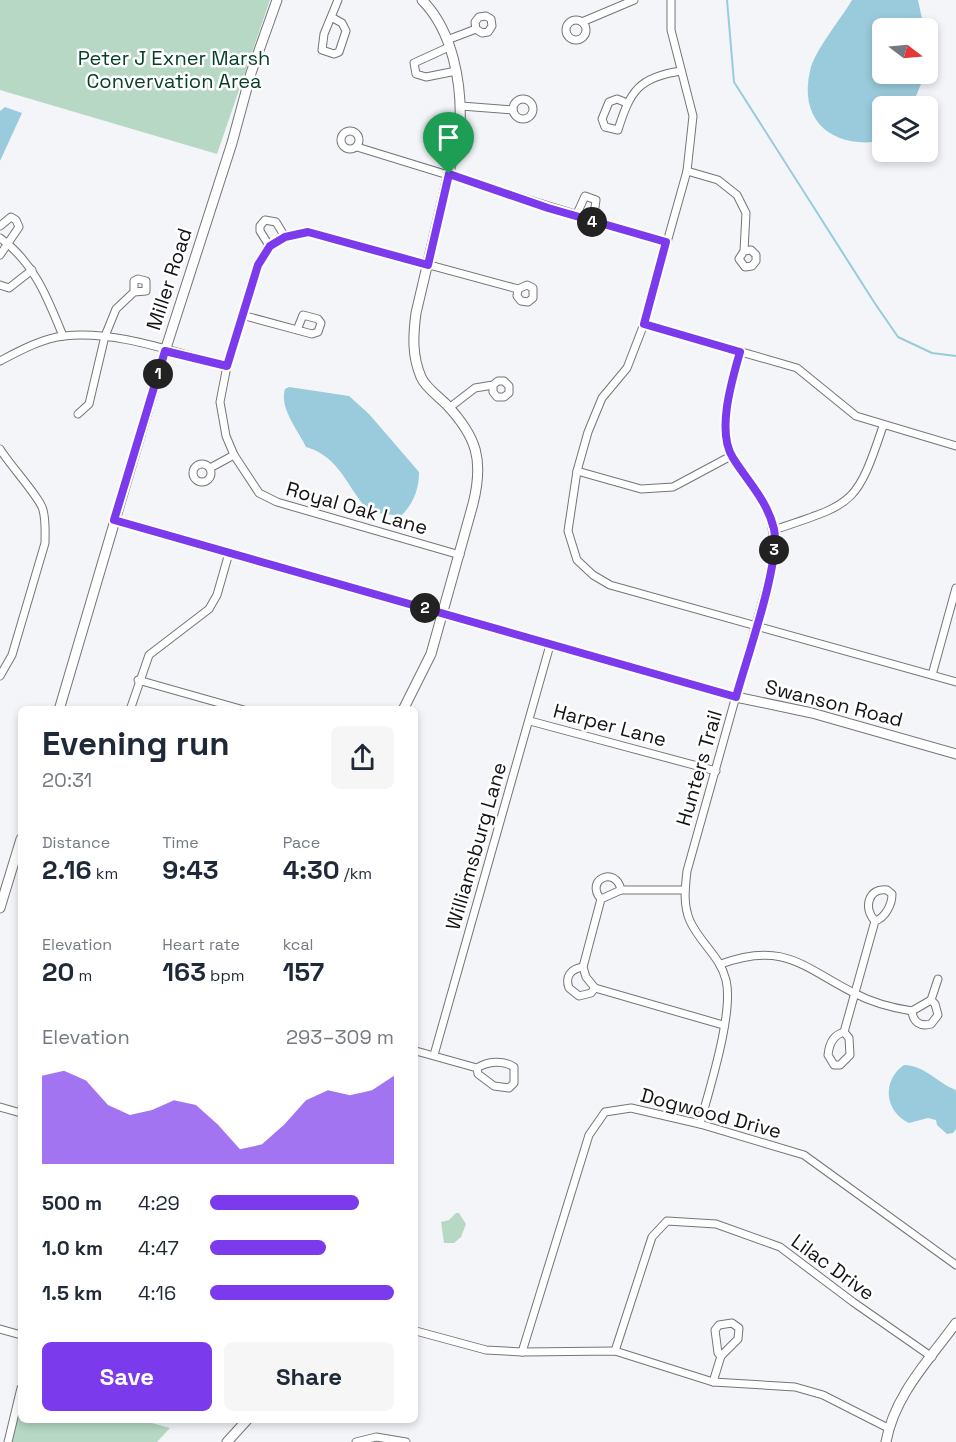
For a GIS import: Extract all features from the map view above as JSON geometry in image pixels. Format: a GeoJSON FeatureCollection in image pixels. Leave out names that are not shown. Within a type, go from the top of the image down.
{"type":"FeatureCollection","features":[{"type":"Feature","properties":{"kind":"street","name":"Miller Road"},"geometry":{"type":"LineString","coordinates":[[60,706],[165,351],[232,143],[251,73],[277,0]]}},
{"type":"Feature","properties":{"kind":"street"},"geometry":{"type":"LineString","coordinates":[[333,18],[342,23],[346,31],[339,52],[334,54],[322,50],[324,34],[333,18],[338,0]]}},
{"type":"Feature","properties":{"kind":"street"},"geometry":{"type":"LineString","coordinates":[[406,706],[431,654],[460,555],[479,480],[480,463],[473,441],[449,408],[422,379],[414,353],[413,337],[416,314],[460,126],[461,106],[456,70],[448,43],[435,16],[422,0]]}},
{"type":"Feature","properties":{"kind":"street"},"geometry":{"type":"LineString","coordinates":[[582,22],[634,0]]}},
{"type":"Feature","properties":{"kind":"street"},"geometry":{"type":"LineString","coordinates":[[671,0],[671,30],[693,116],[687,171],[644,324],[627,368],[602,398],[577,471],[568,531],[577,560],[593,575],[610,585],[637,594],[956,682]]}},
{"type":"Feature","properties":{"kind":"street"},"geometry":{"type":"LineString","coordinates":[[456,70],[426,77],[416,74],[414,63],[419,58],[476,29]]}},
{"type":"Feature","properties":{"kind":"street"},"geometry":{"type":"LineString","coordinates":[[627,103],[617,99],[609,102],[602,119],[605,127],[618,130],[627,103],[640,85],[659,74],[681,71]]}},
{"type":"Feature","properties":{"kind":"street"},"geometry":{"type":"LineString","coordinates":[[461,106],[513,110]]}},
{"type":"Feature","properties":{"kind":"street"},"geometry":{"type":"LineString","coordinates":[[357,147],[449,174],[592,222],[666,242]]}},
{"type":"Feature","properties":{"kind":"street"},"geometry":{"type":"LineString","coordinates":[[687,171],[718,180],[737,195],[746,213],[744,251]]}},
{"type":"Feature","properties":{"kind":"street"},"geometry":{"type":"LineString","coordinates":[[576,216],[581,199],[585,196],[591,198],[596,200],[597,204],[592,222]]}},
{"type":"Feature","properties":{"kind":"street"},"geometry":{"type":"LineString","coordinates":[[0,226],[11,217],[18,223],[17,231],[0,255]]}},
{"type":"Feature","properties":{"kind":"street"},"geometry":{"type":"LineString","coordinates":[[285,237],[276,222],[265,220],[260,226],[260,231],[270,246],[285,237],[308,232],[518,289]]}},
{"type":"Feature","properties":{"kind":"street"},"geometry":{"type":"LineString","coordinates":[[0,238],[32,270],[42,286],[63,336]]}},
{"type":"Feature","properties":{"kind":"street","name":"Royal Oak Lane"},"geometry":{"type":"LineString","coordinates":[[270,246],[258,265],[227,366],[220,402],[226,436],[234,455],[259,493],[277,502],[460,555]]}},
{"type":"Feature","properties":{"kind":"street"},"geometry":{"type":"LineString","coordinates":[[0,285],[9,288],[32,270]]}},
{"type":"Feature","properties":{"kind":"street"},"geometry":{"type":"LineString","coordinates":[[78,414],[89,404],[105,336],[116,309],[134,292]]}},
{"type":"Feature","properties":{"kind":"street"},"geometry":{"type":"LineString","coordinates":[[242,315],[297,330]]}},
{"type":"Feature","properties":{"kind":"street"},"geometry":{"type":"LineString","coordinates":[[644,324],[797,368],[856,416],[883,426],[956,446]]}},
{"type":"Feature","properties":{"kind":"street"},"geometry":{"type":"LineString","coordinates":[[0,361],[63,336],[105,336],[227,366]]}},
{"type":"Feature","properties":{"kind":"street","name":"Hunters Trail"},"geometry":{"type":"LineString","coordinates":[[700,1124],[719,1054],[727,995],[721,964],[690,921],[685,890],[687,871],[771,571],[774,530],[764,501],[731,456],[726,414],[728,392],[740,352]]}},
{"type":"Feature","properties":{"kind":"street"},"geometry":{"type":"LineString","coordinates":[[449,408],[475,387],[493,385]]}},
{"type":"Feature","properties":{"kind":"street"},"geometry":{"type":"LineString","coordinates":[[774,530],[838,508],[856,493],[868,472],[883,426]]}},
{"type":"Feature","properties":{"kind":"street"},"geometry":{"type":"LineString","coordinates":[[0,449],[11,468],[43,508],[45,525],[45,543],[12,655],[0,676]]}},
{"type":"Feature","properties":{"kind":"street"},"geometry":{"type":"LineString","coordinates":[[210,468],[234,455]]}},
{"type":"Feature","properties":{"kind":"street"},"geometry":{"type":"LineString","coordinates":[[577,471],[641,489],[673,487],[731,456]]}},
{"type":"Feature","properties":{"kind":"street","name":"Swanson Road"},"geometry":{"type":"LineString","coordinates":[[114,520],[736,697],[812,713],[956,754]]}},
{"type":"Feature","properties":{"kind":"street"},"geometry":{"type":"LineString","coordinates":[[131,706],[138,680],[149,655],[209,609],[217,595],[229,553]]}},
{"type":"Feature","properties":{"kind":"street"},"geometry":{"type":"LineString","coordinates":[[932,675],[956,588]]}},
{"type":"Feature","properties":{"kind":"street","name":"Williamsburg Lane"},"geometry":{"type":"LineString","coordinates":[[434,1055],[550,645]]}},
{"type":"Feature","properties":{"kind":"street"},"geometry":{"type":"LineString","coordinates":[[138,680],[230,706]]}},
{"type":"Feature","properties":{"kind":"street","name":"Harper Lane"},"geometry":{"type":"LineString","coordinates":[[530,722],[716,771]]}},
{"type":"Feature","properties":{"kind":"street"},"geometry":{"type":"LineString","coordinates":[[0,908],[5,877],[18,846]]}},
{"type":"Feature","properties":{"kind":"street"},"geometry":{"type":"LineString","coordinates":[[601,899],[596,893],[595,886],[599,879],[606,875],[613,876],[619,882],[621,890]]}},
{"type":"Feature","properties":{"kind":"street"},"geometry":{"type":"LineString","coordinates":[[601,899],[621,890],[685,890]]}},
{"type":"Feature","properties":{"kind":"street"},"geometry":{"type":"LineString","coordinates":[[844,1032],[874,921],[868,901],[875,890],[887,890],[892,894],[892,902],[881,919],[874,921]]}},
{"type":"Feature","properties":{"kind":"street"},"geometry":{"type":"LineString","coordinates":[[601,899],[583,967],[586,977],[595,988],[723,1025]]}},
{"type":"Feature","properties":{"kind":"street"},"geometry":{"type":"LineString","coordinates":[[721,964],[739,958],[783,957],[819,971],[855,994],[912,1011],[931,1000],[938,979]]}},
{"type":"Feature","properties":{"kind":"street"},"geometry":{"type":"LineString","coordinates":[[583,967],[571,971],[567,982],[569,988],[579,996],[591,993],[595,988]]}},
{"type":"Feature","properties":{"kind":"street"},"geometry":{"type":"LineString","coordinates":[[912,1011],[912,1017],[920,1025],[932,1024],[938,1015],[935,1004],[931,1000]]}},
{"type":"Feature","properties":{"kind":"street"},"geometry":{"type":"LineString","coordinates":[[844,1032],[849,1038],[850,1055],[840,1065],[834,1065],[828,1056],[829,1047],[838,1034],[844,1032]]}},
{"type":"Feature","properties":{"kind":"street"},"geometry":{"type":"LineString","coordinates":[[418,1051],[477,1068]]}},
{"type":"Feature","properties":{"kind":"street"},"geometry":{"type":"LineString","coordinates":[[507,1062],[514,1067],[514,1083],[509,1088],[494,1086],[478,1074],[477,1068],[484,1063],[507,1062]]}},
{"type":"Feature","properties":{"kind":"street"},"geometry":{"type":"LineString","coordinates":[[0,1107],[18,1112]]}},
{"type":"Feature","properties":{"kind":"street","name":"Dogwood Drive"},"geometry":{"type":"LineString","coordinates":[[522,1352],[589,1135],[604,1112],[631,1108],[700,1124],[804,1155],[956,1265]]}},
{"type":"Feature","properties":{"kind":"street","name":"Lilac Drive"},"geometry":{"type":"LineString","coordinates":[[615,1351],[652,1237],[667,1221],[681,1220],[716,1224],[780,1248],[932,1357]]}},
{"type":"Feature","properties":{"kind":"street"},"geometry":{"type":"LineString","coordinates":[[713,1382],[721,1356],[738,1339],[739,1328],[732,1323],[719,1325],[715,1330],[718,1353],[721,1356]]}},
{"type":"Feature","properties":{"kind":"street"},"geometry":{"type":"LineString","coordinates":[[886,1442],[893,1413],[906,1391],[956,1323]]}},
{"type":"Feature","properties":{"kind":"street"},"geometry":{"type":"LineString","coordinates":[[0,1329],[18,1334]]}},
{"type":"Feature","properties":{"kind":"street"},"geometry":{"type":"LineString","coordinates":[[418,1332],[486,1350],[615,1351],[713,1382],[795,1387],[823,1395],[888,1428]]}},
{"type":"Feature","properties":{"kind":"street"},"geometry":{"type":"LineString","coordinates":[[8,1442],[18,1400]]}},
{"type":"Feature","properties":{"kind":"street"},"geometry":{"type":"LineString","coordinates":[[227,1442],[245,1423]]}},
{"type":"Feature","properties":{"kind":"street"},"geometry":{"type":"LineString","coordinates":[[356,1442],[376,1437],[406,1442]]}},
{"type":"Feature","properties":{"kind":"green space","name":"Peter J Exner Marsh Convervation Area"},"geometry":{"type":"Polygon","coordinates":[[[0,0],[270,0],[217,154],[0,90],[0,0]]]}},
{"type":"Feature","properties":{"kind":"green space"},"geometry":{"type":"Polygon","coordinates":[[[459,1213],[466,1224],[461,1237],[454,1243],[444,1243],[441,1222],[449,1220],[459,1213]]]}},
{"type":"Feature","properties":{"kind":"green space"},"geometry":{"type":"Polygon","coordinates":[[[18,1412],[18,1423],[152,1423],[170,1428],[157,1442],[10,1442],[18,1412]]]}},
{"type":"Feature","properties":{"kind":"water"},"geometry":{"type":"Polygon","coordinates":[[[852,0],[918,0],[922,18],[872,18],[872,84],[921,84],[916,96],[872,96],[872,142],[849,141],[835,136],[815,118],[810,105],[808,89],[810,71],[822,45],[852,0]]]}},
{"type":"Feature","properties":{"kind":"water"},"geometry":{"type":"Polygon","coordinates":[[[5,107],[22,113],[0,161],[0,111],[5,107]]]}},
{"type":"Feature","properties":{"kind":"water"},"geometry":{"type":"Polygon","coordinates":[[[289,387],[349,396],[369,414],[419,472],[414,496],[409,507],[401,516],[370,512],[336,466],[328,458],[306,447],[290,419],[285,404],[285,389],[289,387]]]}},
{"type":"Feature","properties":{"kind":"water"},"geometry":{"type":"Polygon","coordinates":[[[904,1065],[919,1068],[956,1090],[956,1129],[953,1133],[947,1134],[937,1125],[936,1120],[928,1118],[909,1123],[895,1111],[889,1095],[889,1087],[897,1071],[904,1065]]]}},
{"type":"Feature","properties":{"kind":"waterway"},"geometry":{"type":"LineString","coordinates":[[727,0],[734,82],[874,302],[898,337],[932,353],[956,356]]}},
{"type":"Feature","properties":{"kind":"route"},"geometry":{"type":"LineString","coordinates":[[449,174],[491,186],[520,199],[592,222],[666,242],[644,324],[740,352],[728,392],[725,424],[731,456],[764,501],[774,530],[775,547],[771,571],[736,697],[114,520],[165,351],[227,366],[258,265],[270,246],[285,237],[308,232],[428,265],[449,174]]}}]}
